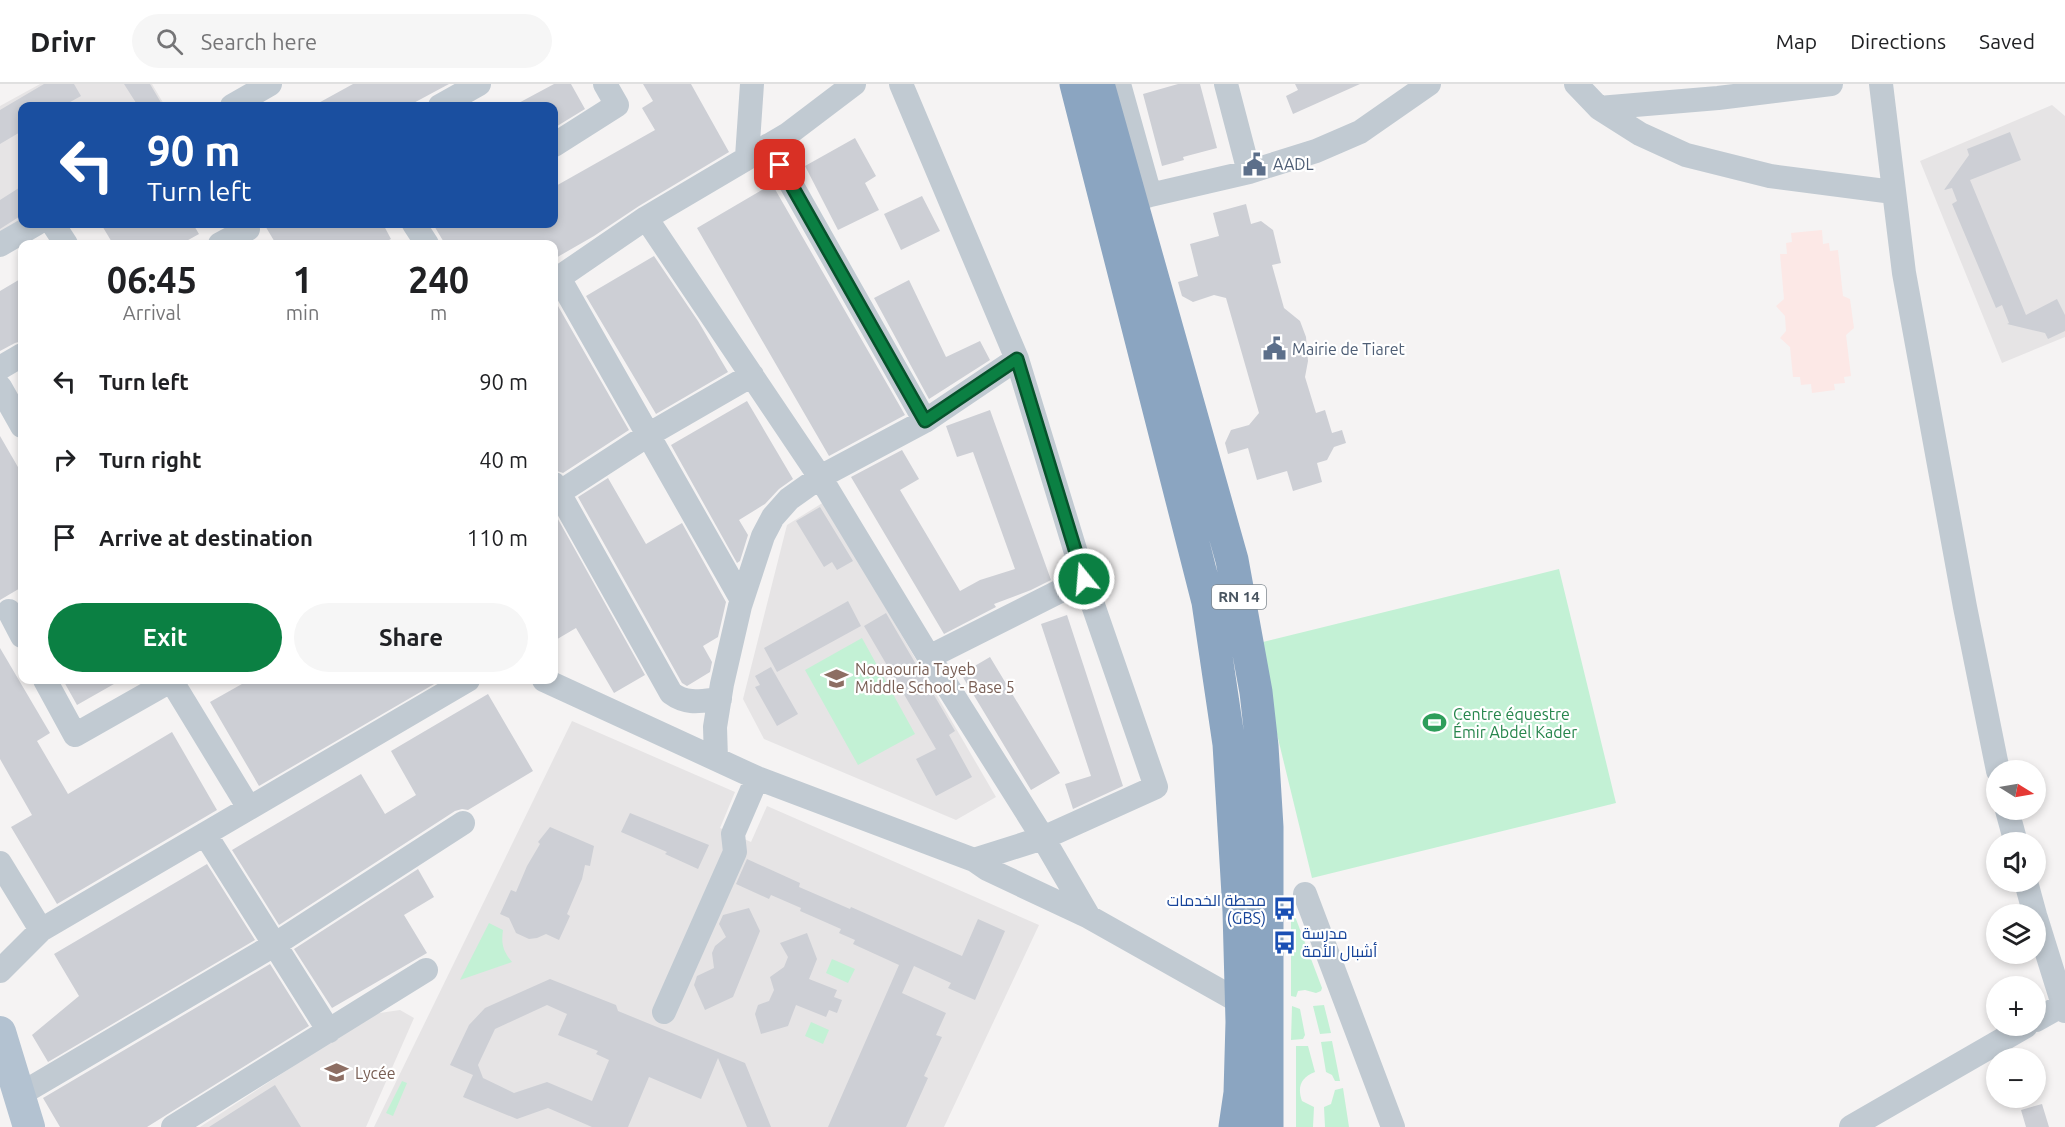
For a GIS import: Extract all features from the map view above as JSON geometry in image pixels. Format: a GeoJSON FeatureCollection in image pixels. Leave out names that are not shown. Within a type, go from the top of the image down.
{"type":"FeatureCollection","features":[{"type":"Feature","properties":{"kind":"highway","name":"RN 14"},"geometry":{"type":"LineString","coordinates":[[1077,84],[1208,602],[1229,744],[1239,911],[1242,1022],[1240,1081],[1235,1127]]}},
{"type":"Feature","properties":{"kind":"highway","name":"RN 14"},"geometry":{"type":"LineString","coordinates":[[1098,84],[1140,198],[1232,560],[1256,692],[1262,746],[1267,838],[1267,1127]]}},
{"type":"Feature","properties":{"kind":"main road"},"geometry":{"type":"LineString","coordinates":[[0,1032],[29,1127]]}},
{"type":"Feature","properties":{"kind":"street"},"geometry":{"type":"LineString","coordinates":[[239,102],[270,84]]}},
{"type":"Feature","properties":{"kind":"street"},"geometry":{"type":"LineString","coordinates":[[558,142],[617,105],[605,84]]}},
{"type":"Feature","properties":{"kind":"street"},"geometry":{"type":"LineString","coordinates":[[747,157],[752,84]]}},
{"type":"Feature","properties":{"kind":"street"},"geometry":{"type":"LineString","coordinates":[[558,278],[646,218],[807,122],[854,84]]}},
{"type":"Feature","properties":{"kind":"street"},"geometry":{"type":"LineString","coordinates":[[901,84],[1017,359],[1084,579],[1156,787],[1043,838],[974,860]]}},
{"type":"Feature","properties":{"kind":"street"},"geometry":{"type":"LineString","coordinates":[[1119,84],[1140,198],[1250,172],[1316,151],[1360,132],[1416,88]]}},
{"type":"Feature","properties":{"kind":"street"},"geometry":{"type":"LineString","coordinates":[[1226,84],[1250,172]]}},
{"type":"Feature","properties":{"kind":"street"},"geometry":{"type":"LineString","coordinates":[[1576,84],[1599,108],[1640,135],[1686,155],[1770,176],[1893,192]]}},
{"type":"Feature","properties":{"kind":"street"},"geometry":{"type":"LineString","coordinates":[[1599,108],[1717,91],[1831,84]]}},
{"type":"Feature","properties":{"kind":"street"},"geometry":{"type":"LineString","coordinates":[[1881,84],[1904,273],[1965,607],[1996,760]]}},
{"type":"Feature","properties":{"kind":"street"},"geometry":{"type":"LineString","coordinates":[[446,102],[469,86]]}},
{"type":"Feature","properties":{"kind":"street"},"geometry":{"type":"LineString","coordinates":[[769,145],[925,421]]}},
{"type":"Feature","properties":{"kind":"street"},"geometry":{"type":"LineString","coordinates":[[646,218],[820,477],[929,657],[1043,838],[1089,917]]}},
{"type":"Feature","properties":{"kind":"street"},"geometry":{"type":"LineString","coordinates":[[0,245],[29,228]]}},
{"type":"Feature","properties":{"kind":"street"},"geometry":{"type":"LineString","coordinates":[[230,240],[250,232]]}},
{"type":"Feature","properties":{"kind":"street"},"geometry":{"type":"LineString","coordinates":[[558,282],[742,600]]}},
{"type":"Feature","properties":{"kind":"street"},"geometry":{"type":"LineString","coordinates":[[0,368],[18,357]]}},
{"type":"Feature","properties":{"kind":"street"},"geometry":{"type":"LineString","coordinates":[[716,759],[715,727],[742,600],[763,536],[773,517],[789,499],[820,477],[925,421],[1017,359]]}},
{"type":"Feature","properties":{"kind":"street"},"geometry":{"type":"LineString","coordinates":[[558,489],[752,375]]}},
{"type":"Feature","properties":{"kind":"street"},"geometry":{"type":"LineString","coordinates":[[0,387],[18,419]]}},
{"type":"Feature","properties":{"kind":"street"},"geometry":{"type":"LineString","coordinates":[[558,496],[671,693],[681,701],[720,699]]}},
{"type":"Feature","properties":{"kind":"street"},"geometry":{"type":"LineString","coordinates":[[929,657],[1084,579]]}},
{"type":"Feature","properties":{"kind":"street"},"geometry":{"type":"LineString","coordinates":[[11,610],[18,627]]}},
{"type":"Feature","properties":{"kind":"street"},"geometry":{"type":"LineString","coordinates":[[47,684],[75,735],[165,684]]}},
{"type":"Feature","properties":{"kind":"street"},"geometry":{"type":"LineString","coordinates":[[174,684],[249,808]]}},
{"type":"Feature","properties":{"kind":"street"},"geometry":{"type":"LineString","coordinates":[[0,971],[41,930],[461,684]]}},
{"type":"Feature","properties":{"kind":"street"},"geometry":{"type":"LineString","coordinates":[[553,684],[757,778],[974,860],[987,869],[1089,917],[1240,1002]]}},
{"type":"Feature","properties":{"kind":"street"},"geometry":{"type":"LineString","coordinates":[[664,1012],[735,852],[733,834],[757,778]]}},
{"type":"Feature","properties":{"kind":"street"},"geometry":{"type":"LineString","coordinates":[[19,1095],[274,945],[463,823]]}},
{"type":"Feature","properties":{"kind":"street"},"geometry":{"type":"LineString","coordinates":[[205,834],[329,1031]]}},
{"type":"Feature","properties":{"kind":"street"},"geometry":{"type":"LineString","coordinates":[[0,863],[41,930]]}},
{"type":"Feature","properties":{"kind":"street"},"geometry":{"type":"LineString","coordinates":[[1305,894],[1393,1127]]}},
{"type":"Feature","properties":{"kind":"street"},"geometry":{"type":"LineString","coordinates":[[2046,951],[2064,1008],[2046,1016]]}},
{"type":"Feature","properties":{"kind":"street"},"geometry":{"type":"LineString","coordinates":[[173,1127],[426,970]]}},
{"type":"Feature","properties":{"kind":"street"},"geometry":{"type":"LineString","coordinates":[[1851,1127],[2009,1036]]}},
{"type":"Feature","properties":{"kind":"shaded area"},"geometry":{"type":"Polygon","coordinates":[[[40,84],[152,84],[163,102],[18,102],[18,227],[0,239],[0,106],[40,84]]]}},
{"type":"Feature","properties":{"kind":"shaded area"},"geometry":{"type":"Polygon","coordinates":[[[2052,105],[2065,116],[2065,337],[2002,363],[1920,161],[2052,105]]]}},
{"type":"Feature","properties":{"kind":"shaded area"},"geometry":{"type":"Polygon","coordinates":[[[1822,230],[1823,244],[1829,243],[1830,251],[1838,250],[1843,296],[1850,299],[1854,328],[1846,335],[1851,376],[1844,377],[1845,383],[1834,384],[1835,390],[1812,393],[1811,384],[1801,385],[1800,377],[1793,377],[1790,347],[1780,338],[1786,331],[1785,316],[1776,306],[1784,299],[1780,254],[1787,254],[1786,243],[1792,242],[1791,233],[1822,230]]]}},
{"type":"Feature","properties":{"kind":"shaded area","name":"Nouaouria Tayeb Middle School - Base 5"},"geometry":{"type":"Polygon","coordinates":[[[824,502],[996,797],[956,820],[764,739],[743,699],[787,525],[824,502]]]}},
{"type":"Feature","properties":{"kind":"shaded area"},"geometry":{"type":"Polygon","coordinates":[[[572,721],[735,792],[720,828],[751,842],[767,806],[1039,925],[944,1127],[374,1127],[572,721]]]}},
{"type":"Feature","properties":{"kind":"shaded area","name":"Lycée"},"geometry":{"type":"Polygon","coordinates":[[[400,1010],[414,1018],[366,1127],[200,1127],[373,1014],[400,1010]]]}},
{"type":"Feature","properties":{"kind":"green space","name":"Centre équestre Émir Abdel Kader"},"geometry":{"type":"Polygon","coordinates":[[[1559,569],[1616,803],[1312,878],[1255,644],[1559,569]]]}},
{"type":"Feature","properties":{"kind":"green space"},"geometry":{"type":"Polygon","coordinates":[[[862,638],[915,734],[858,765],[805,670],[862,638]]]}},
{"type":"Feature","properties":{"kind":"green space"},"geometry":{"type":"Polygon","coordinates":[[[1291,916],[1295,916],[1322,988],[1316,993],[1298,991],[1296,997],[1291,996],[1291,916]]]}},
{"type":"Feature","properties":{"kind":"green space"},"geometry":{"type":"Polygon","coordinates":[[[489,923],[503,930],[503,947],[512,962],[460,980],[489,923]]]}},
{"type":"Feature","properties":{"kind":"green space"},"geometry":{"type":"Polygon","coordinates":[[[832,959],[855,969],[848,983],[826,973],[832,959]]]}},
{"type":"Feature","properties":{"kind":"green space"},"geometry":{"type":"Polygon","coordinates":[[[1324,1005],[1331,1033],[1320,1034],[1313,1006],[1324,1005]]]}},
{"type":"Feature","properties":{"kind":"green space"},"geometry":{"type":"Polygon","coordinates":[[[1292,1006],[1300,1009],[1305,1035],[1303,1039],[1291,1040],[1292,1006]]]}},
{"type":"Feature","properties":{"kind":"green space"},"geometry":{"type":"Polygon","coordinates":[[[811,1022],[829,1030],[823,1044],[805,1036],[811,1022]]]}},
{"type":"Feature","properties":{"kind":"green space"},"geometry":{"type":"Polygon","coordinates":[[[1332,1041],[1340,1081],[1335,1081],[1332,1075],[1326,1072],[1321,1042],[1332,1041]]]}},
{"type":"Feature","properties":{"kind":"green space"},"geometry":{"type":"Polygon","coordinates":[[[1296,1046],[1308,1046],[1315,1072],[1303,1080],[1300,1087],[1302,1101],[1314,1107],[1313,1127],[1296,1127],[1296,1046]]]}},
{"type":"Feature","properties":{"kind":"green space"},"geometry":{"type":"Polygon","coordinates":[[[402,1081],[407,1083],[393,1116],[386,1113],[402,1081]]]}},
{"type":"Feature","properties":{"kind":"green space"},"geometry":{"type":"Polygon","coordinates":[[[1343,1088],[1349,1127],[1325,1127],[1324,1107],[1331,1104],[1335,1090],[1343,1088]]]}},
{"type":"Feature","properties":{"kind":"building"},"geometry":{"type":"Polygon","coordinates":[[[44,84],[74,84],[81,96],[70,102],[18,102],[18,133],[0,144],[0,110],[44,84]]]}},
{"type":"Feature","properties":{"kind":"building"},"geometry":{"type":"Polygon","coordinates":[[[124,84],[150,84],[161,102],[135,102],[124,84]]]}},
{"type":"Feature","properties":{"kind":"building"},"geometry":{"type":"Polygon","coordinates":[[[353,84],[449,84],[415,102],[320,102],[353,84]]]}},
{"type":"Feature","properties":{"kind":"building"},"geometry":{"type":"Polygon","coordinates":[[[554,84],[571,84],[585,109],[558,126],[558,102],[520,102],[554,84]]]}},
{"type":"Feature","properties":{"kind":"building"},"geometry":{"type":"Polygon","coordinates":[[[643,84],[691,84],[729,152],[558,257],[558,240],[443,240],[435,228],[558,228],[558,185],[655,130],[642,108],[653,101],[643,84]]]}},
{"type":"Feature","properties":{"kind":"building"},"geometry":{"type":"Polygon","coordinates":[[[1178,84],[1200,84],[1217,148],[1183,157],[1184,160],[1162,166],[1143,94],[1178,84]]]}},
{"type":"Feature","properties":{"kind":"building"},"geometry":{"type":"Polygon","coordinates":[[[1295,84],[1360,84],[1293,114],[1286,96],[1298,90],[1295,84]]]}},
{"type":"Feature","properties":{"kind":"building"},"geometry":{"type":"Polygon","coordinates":[[[2010,132],[2021,160],[1970,180],[2026,315],[2057,299],[2065,315],[2065,331],[2048,339],[2045,333],[2007,324],[2009,323],[2002,305],[1996,308],[1952,204],[1957,201],[1952,188],[1944,190],[1969,155],[1967,149],[2010,132]]]}},
{"type":"Feature","properties":{"kind":"building"},"geometry":{"type":"Polygon","coordinates":[[[855,138],[876,176],[865,183],[879,210],[838,230],[805,166],[855,138]]]}},
{"type":"Feature","properties":{"kind":"building"},"geometry":{"type":"Polygon","coordinates":[[[772,184],[905,415],[829,456],[697,228],[772,184]]]}},
{"type":"Feature","properties":{"kind":"building"},"geometry":{"type":"Polygon","coordinates":[[[18,189],[18,218],[0,229],[0,200],[18,189]]]}},
{"type":"Feature","properties":{"kind":"building"},"geometry":{"type":"Polygon","coordinates":[[[922,196],[940,231],[901,250],[884,214],[922,196]]]}},
{"type":"Feature","properties":{"kind":"building","name":"Mairie de Tiaret"},"geometry":{"type":"Polygon","coordinates":[[[1246,204],[1251,224],[1261,221],[1273,230],[1281,263],[1272,265],[1284,308],[1300,321],[1306,337],[1308,361],[1305,377],[1316,413],[1325,410],[1332,433],[1342,430],[1346,443],[1334,447],[1327,460],[1317,463],[1322,482],[1293,491],[1287,471],[1257,480],[1248,448],[1228,454],[1225,443],[1231,430],[1249,425],[1259,413],[1226,298],[1214,295],[1193,302],[1182,296],[1178,282],[1198,276],[1190,244],[1219,236],[1213,213],[1246,204]]]}},
{"type":"Feature","properties":{"kind":"building"},"geometry":{"type":"Polygon","coordinates":[[[103,228],[195,228],[199,234],[188,240],[111,240],[103,228]]]}},
{"type":"Feature","properties":{"kind":"building"},"geometry":{"type":"Polygon","coordinates":[[[266,228],[385,228],[391,239],[389,240],[274,240],[266,228]]]}},
{"type":"Feature","properties":{"kind":"building"},"geometry":{"type":"Polygon","coordinates":[[[654,256],[698,321],[728,372],[656,414],[586,296],[654,256]]]}},
{"type":"Feature","properties":{"kind":"building"},"geometry":{"type":"Polygon","coordinates":[[[18,280],[18,342],[0,351],[0,291],[18,280]]]}},
{"type":"Feature","properties":{"kind":"building"},"geometry":{"type":"Polygon","coordinates":[[[909,280],[946,357],[980,341],[990,360],[929,399],[874,298],[909,280]]]}},
{"type":"Feature","properties":{"kind":"building"},"geometry":{"type":"Polygon","coordinates":[[[558,306],[629,430],[563,473],[558,471],[558,306]]]}},
{"type":"Feature","properties":{"kind":"building"},"geometry":{"type":"Polygon","coordinates":[[[747,401],[793,479],[779,489],[765,504],[739,520],[748,535],[740,561],[737,563],[671,445],[747,401]]]}},
{"type":"Feature","properties":{"kind":"building"},"geometry":{"type":"Polygon","coordinates":[[[990,410],[1051,580],[994,604],[996,607],[944,634],[851,477],[902,450],[919,479],[900,490],[960,591],[980,580],[1015,569],[973,452],[957,457],[946,426],[990,410]]]}},
{"type":"Feature","properties":{"kind":"building"},"geometry":{"type":"Polygon","coordinates":[[[0,436],[18,467],[18,589],[0,600],[0,436]]]}},
{"type":"Feature","properties":{"kind":"building"},"geometry":{"type":"Polygon","coordinates":[[[608,478],[646,544],[682,523],[726,602],[718,637],[703,646],[712,662],[710,672],[687,686],[682,683],[578,497],[608,478]]]}},
{"type":"Feature","properties":{"kind":"building"},"geometry":{"type":"Polygon","coordinates":[[[820,507],[853,561],[837,570],[832,562],[824,567],[796,521],[820,507]]]}},
{"type":"Feature","properties":{"kind":"building"},"geometry":{"type":"Polygon","coordinates":[[[558,519],[645,675],[614,693],[576,628],[558,639],[558,519]]]}},
{"type":"Feature","properties":{"kind":"building"},"geometry":{"type":"Polygon","coordinates":[[[848,601],[861,626],[777,672],[764,648],[848,601]]]}},
{"type":"Feature","properties":{"kind":"building"},"geometry":{"type":"Polygon","coordinates":[[[886,613],[955,731],[949,735],[972,777],[936,796],[916,759],[936,749],[864,626],[886,613]]]}},
{"type":"Feature","properties":{"kind":"building"},"geometry":{"type":"Polygon","coordinates":[[[1067,615],[1123,786],[1073,809],[1065,784],[1091,776],[1041,624],[1067,615]]]}},
{"type":"Feature","properties":{"kind":"building"},"geometry":{"type":"Polygon","coordinates":[[[0,648],[18,679],[18,684],[21,684],[50,733],[37,741],[68,794],[172,732],[217,810],[57,904],[11,827],[32,815],[0,759],[0,648]]]}},
{"type":"Feature","properties":{"kind":"building"},"geometry":{"type":"Polygon","coordinates":[[[990,657],[1060,773],[1031,790],[961,674],[990,657]]]}},
{"type":"Feature","properties":{"kind":"building"},"geometry":{"type":"Polygon","coordinates":[[[771,667],[798,714],[777,726],[755,687],[760,685],[755,676],[771,667]]]}},
{"type":"Feature","properties":{"kind":"building"},"geometry":{"type":"Polygon","coordinates":[[[65,684],[114,684],[77,705],[65,684]]]}},
{"type":"Feature","properties":{"kind":"building"},"geometry":{"type":"Polygon","coordinates":[[[242,684],[434,684],[259,786],[210,702],[242,684]]]}},
{"type":"Feature","properties":{"kind":"building"},"geometry":{"type":"Polygon","coordinates":[[[488,694],[533,771],[468,810],[455,811],[279,925],[232,850],[361,774],[385,814],[416,795],[391,751],[488,694]]]}},
{"type":"Feature","properties":{"kind":"building"},"geometry":{"type":"Polygon","coordinates":[[[630,813],[709,845],[698,869],[665,854],[667,852],[621,832],[630,813]]]}},
{"type":"Feature","properties":{"kind":"building"},"geometry":{"type":"Polygon","coordinates":[[[550,827],[594,846],[590,866],[585,865],[582,879],[567,914],[570,916],[559,940],[546,934],[529,939],[516,933],[509,918],[500,914],[511,890],[516,892],[540,844],[538,842],[550,827]]]}},
{"type":"Feature","properties":{"kind":"building"},"geometry":{"type":"Polygon","coordinates":[[[747,859],[800,883],[799,887],[850,909],[851,907],[962,956],[978,919],[1005,931],[975,1000],[948,988],[951,983],[914,966],[902,993],[946,1013],[936,1035],[942,1037],[924,1076],[928,1078],[906,1127],[828,1127],[899,965],[853,944],[855,940],[839,933],[841,929],[800,911],[801,908],[771,895],[769,899],[736,884],[747,859]]]}},
{"type":"Feature","properties":{"kind":"building"},"geometry":{"type":"Polygon","coordinates":[[[207,864],[255,940],[48,1062],[32,1035],[79,996],[54,954],[207,864]]]}},
{"type":"Feature","properties":{"kind":"building"},"geometry":{"type":"Polygon","coordinates":[[[418,869],[434,897],[404,915],[427,953],[332,1008],[294,949],[418,869]]]}},
{"type":"Feature","properties":{"kind":"building"},"geometry":{"type":"Polygon","coordinates":[[[749,908],[760,931],[733,997],[705,1010],[694,985],[697,976],[714,968],[712,953],[715,946],[726,937],[719,924],[723,915],[749,908]]]}},
{"type":"Feature","properties":{"kind":"building"},"geometry":{"type":"Polygon","coordinates":[[[807,933],[817,959],[809,979],[837,990],[834,997],[842,1000],[837,1013],[829,1010],[826,1017],[796,1005],[788,1026],[761,1034],[755,1014],[758,1005],[769,1001],[774,990],[770,977],[784,967],[788,957],[780,943],[807,933]]]}},
{"type":"Feature","properties":{"kind":"building"},"geometry":{"type":"Polygon","coordinates":[[[270,964],[309,1026],[147,1127],[60,1127],[43,1098],[270,964]]]}},
{"type":"Feature","properties":{"kind":"building"},"geometry":{"type":"Polygon","coordinates":[[[550,979],[616,1005],[618,1011],[745,1063],[771,1127],[747,1127],[718,1058],[701,1099],[649,1077],[628,1127],[592,1127],[548,1108],[517,1119],[463,1097],[473,1075],[450,1065],[469,1025],[485,1008],[550,979]],[[547,1005],[495,1029],[478,1065],[483,1078],[514,1093],[547,1082],[592,1101],[609,1060],[596,1054],[598,1051],[558,1035],[567,1014],[547,1005]]]}},
{"type":"Feature","properties":{"kind":"building"},"geometry":{"type":"Polygon","coordinates":[[[275,1085],[301,1127],[209,1127],[275,1085]]]}},
{"type":"Feature","properties":{"kind":"building"},"geometry":{"type":"Polygon","coordinates":[[[2043,1108],[2049,1127],[2026,1127],[2021,1110],[2043,1108]]]}},
{"type":"Feature","properties":{"kind":"place","name":"AADL"},"geometry":{"type":"Point","coordinates":[1255,164]}},
{"type":"Feature","properties":{"kind":"place","name":"Mairie de Tiaret"},"geometry":{"type":"Point","coordinates":[1274,349]}},
{"type":"Feature","properties":{"kind":"place","name":"Nouaouria Tayeb Middle School - Base 5"},"geometry":{"type":"Point","coordinates":[837,678]}},
{"type":"Feature","properties":{"kind":"place","name":"Centre équestre Émir Abdel Kader"},"geometry":{"type":"Point","coordinates":[1435,723]}},
{"type":"Feature","properties":{"kind":"place","name":"محطة الخدمات (GBS)"},"geometry":{"type":"Point","coordinates":[1284,909]}},
{"type":"Feature","properties":{"kind":"place","name":"مدرسة أشبال الأمة"},"geometry":{"type":"Point","coordinates":[1284,942]}},
{"type":"Feature","properties":{"kind":"place","name":"Lycée"},"geometry":{"type":"Point","coordinates":[337,1073]}},
{"type":"Feature","properties":{"kind":"route"},"geometry":{"type":"LineString","coordinates":[[780,165],[925,421],[1017,359],[1084,579]]}}]}
